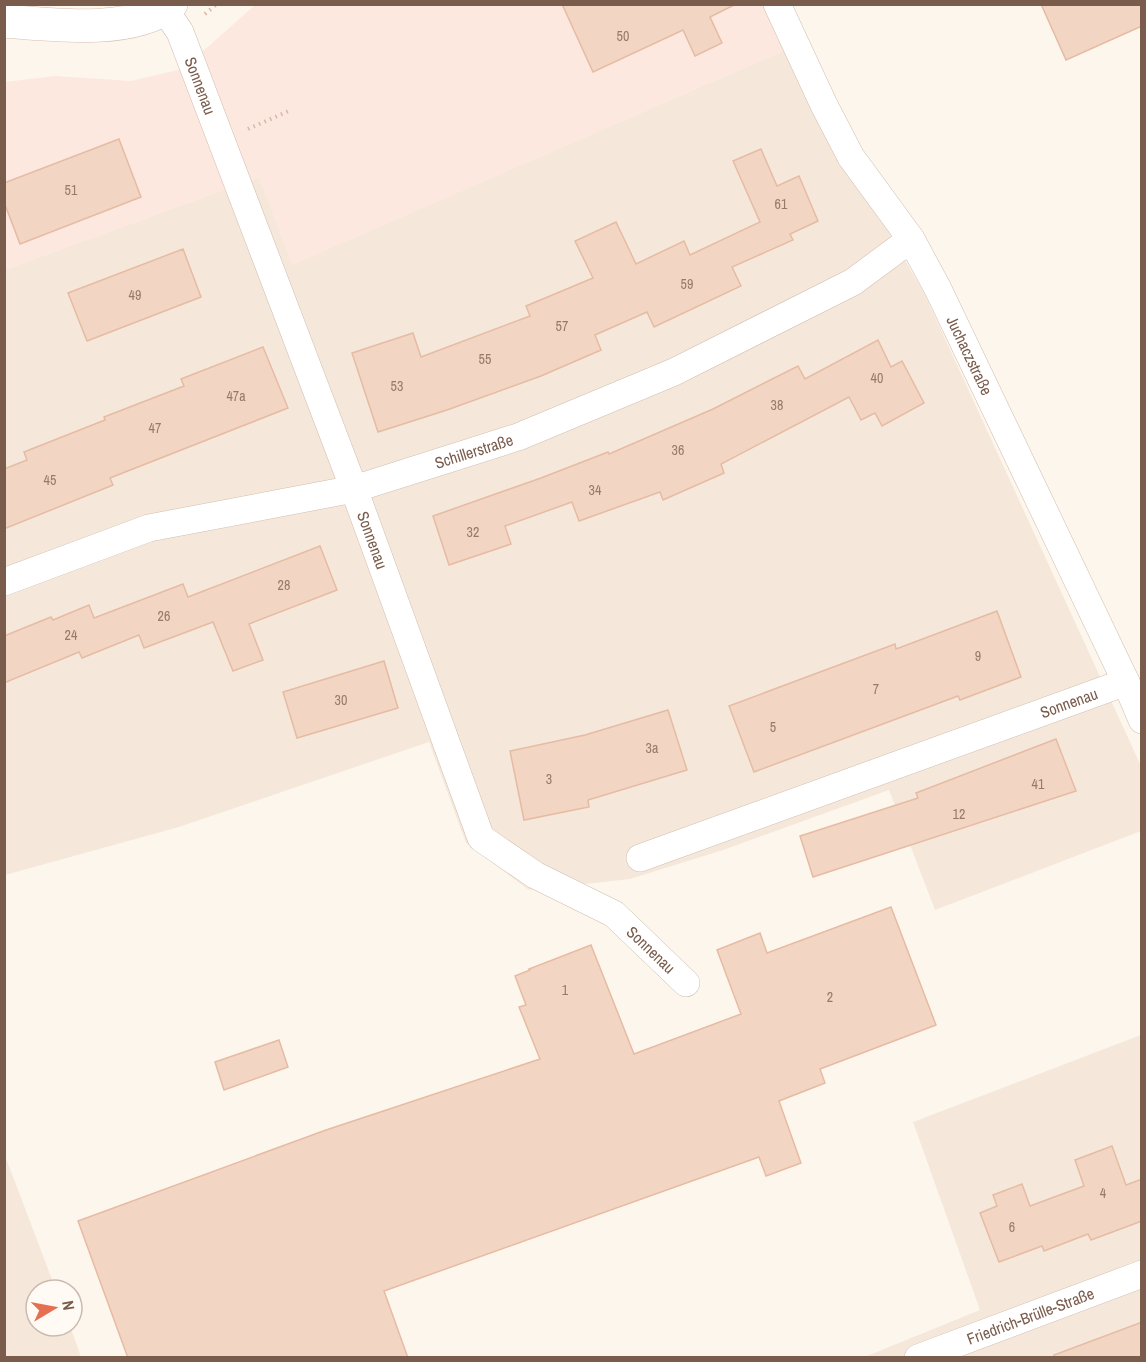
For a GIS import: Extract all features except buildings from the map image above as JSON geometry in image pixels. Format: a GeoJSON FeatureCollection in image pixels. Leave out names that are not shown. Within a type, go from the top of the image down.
{"type":"FeatureCollection","features":[{"type":"Feature","properties":{"kind":"street","name":"Juchaczstraße"},"geometry":{"type":"LineString","coordinates":[[777,4],[824,105],[852,156],[911,239],[938,289],[1142,720]]}},
{"type":"Feature","properties":{"kind":"street"},"geometry":{"type":"LineString","coordinates":[[4,21],[58,26],[101,25],[129,22],[168,7]]}},
{"type":"Feature","properties":{"kind":"street","name":"Sonnenau"},"geometry":{"type":"LineString","coordinates":[[168,7],[180,32],[354,489],[481,838],[535,874],[614,914],[686,983]]}},
{"type":"Feature","properties":{"kind":"street","name":"Schillerstraße"},"geometry":{"type":"LineString","coordinates":[[4,582],[149,528],[354,489],[518,437],[674,372],[853,282],[911,239]]}},
{"type":"Feature","properties":{"kind":"street","name":"Sonnenau"},"geometry":{"type":"LineString","coordinates":[[640,858],[1126,682]]}},
{"type":"Feature","properties":{"kind":"street","name":"Friedrich-Brülle-Straße"},"geometry":{"type":"LineString","coordinates":[[918,1358],[1142,1274]]}},
{"type":"Feature","properties":{"kind":"path"},"geometry":{"type":"LineString","coordinates":[[242,131],[291,110]]}},
{"type":"Feature","properties":{"kind":"shaded area"},"geometry":{"type":"Polygon","coordinates":[[[256,4],[764,5],[785,50],[292,265],[259,177],[5,270],[4,82],[55,76],[131,81],[178,70],[256,4]]]}},
{"type":"Feature","properties":{"kind":"shaded area"},"geometry":{"type":"Polygon","coordinates":[[[785,50],[925,295],[1141,766],[1141,831],[935,910],[889,790],[723,850],[630,879],[529,890],[466,843],[429,742],[179,827],[5,875],[4,270],[259,177],[293,264],[785,50]]]}},
{"type":"Feature","properties":{"kind":"shaded area"},"geometry":{"type":"Polygon","coordinates":[[[1141,1035],[1141,1357],[862,1358],[980,1310],[913,1122],[1141,1035]]]}},
{"type":"Feature","properties":{"kind":"shaded area"},"geometry":{"type":"Polygon","coordinates":[[[4,1153],[51,1278],[24,1278],[24,1338],[74,1338],[81,1357],[5,1357],[4,1153]]]}}]}
